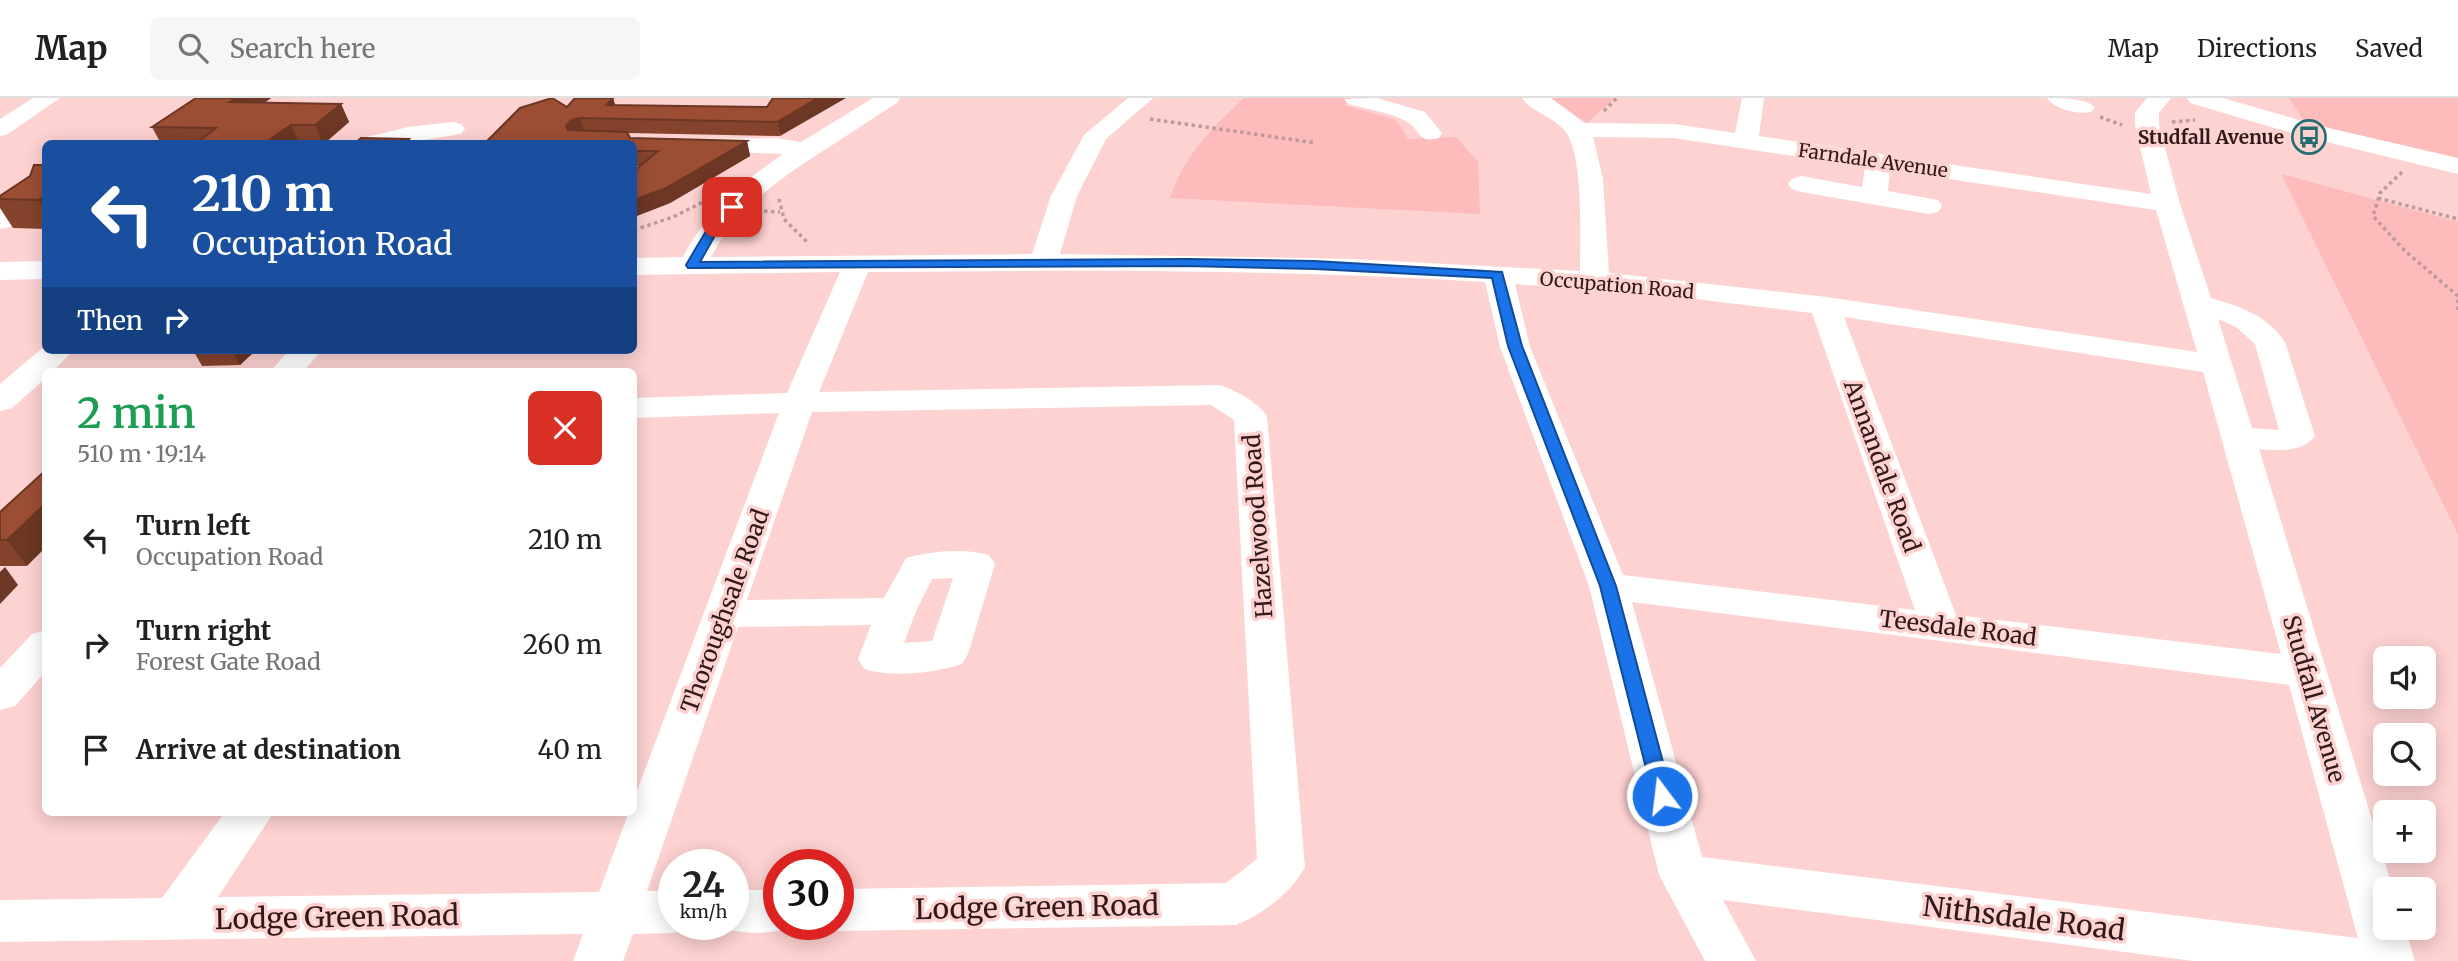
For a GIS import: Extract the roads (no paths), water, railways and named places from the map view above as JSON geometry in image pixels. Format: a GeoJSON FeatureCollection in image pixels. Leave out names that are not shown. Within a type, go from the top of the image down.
{"type":"FeatureCollection","features":[{"type":"Feature","properties":{"kind":"street"},"geometry":{"type":"LineString","coordinates":[[0,128],[49,98]]}},
{"type":"Feature","properties":{"kind":"street"},"geometry":{"type":"LineString","coordinates":[[692,265],[713,229],[732,207],[798,157],[889,98]]}},
{"type":"Feature","properties":{"kind":"street"},"geometry":{"type":"LineString","coordinates":[[1043,264],[1064,196],[1096,135],[1142,98]]}},
{"type":"Feature","properties":{"kind":"street"},"geometry":{"type":"LineString","coordinates":[[1533,98],[1578,130],[1587,153],[1595,281]]}},
{"type":"Feature","properties":{"kind":"street"},"geometry":{"type":"LineString","coordinates":[[1746,141],[1753,98]]}},
{"type":"Feature","properties":{"kind":"street"},"geometry":{"type":"LineString","coordinates":[[2058,98],[2083,107]]}},
{"type":"Feature","properties":{"kind":"street","name":"Studfall Avenue"},"geometry":{"type":"LineString","coordinates":[[2160,98],[2147,112],[2149,134],[2167,204],[2238,436],[2390,961]]}},
{"type":"Feature","properties":{"kind":"street"},"geometry":{"type":"LineString","coordinates":[[2166,98],[2198,98],[2299,128],[2458,166]]}},
{"type":"Feature","properties":{"kind":"street"},"geometry":{"type":"LineString","coordinates":[[1356,99],[1390,102],[1417,117],[1430,133]]}},
{"type":"Feature","properties":{"kind":"street"},"geometry":{"type":"LineString","coordinates":[[384,140],[408,134],[453,129]]}},
{"type":"Feature","properties":{"kind":"street","name":"Farndale Avenue"},"geometry":{"type":"LineString","coordinates":[[1578,130],[1674,131],[2167,204]]}},
{"type":"Feature","properties":{"kind":"street"},"geometry":{"type":"LineString","coordinates":[[681,143],[776,145],[798,157]]}},
{"type":"Feature","properties":{"kind":"street"},"geometry":{"type":"LineString","coordinates":[[1874,197],[1878,161]]}},
{"type":"Feature","properties":{"kind":"street"},"geometry":{"type":"LineString","coordinates":[[1801,184],[1929,206]]}},
{"type":"Feature","properties":{"kind":"street"},"geometry":{"type":"LineString","coordinates":[[0,221],[42,193]]}},
{"type":"Feature","properties":{"kind":"street","name":"Occupation Road"},"geometry":{"type":"LineString","coordinates":[[637,266],[858,263],[1302,265],[1498,274],[1595,281],[1904,316],[2217,365]]}},
{"type":"Feature","properties":{"kind":"street","name":"Thoroughsale Road"},"geometry":{"type":"LineString","coordinates":[[598,961],[799,402],[858,263]]}},
{"type":"Feature","properties":{"kind":"street"},"geometry":{"type":"LineString","coordinates":[[0,271],[42,270]]}},
{"type":"Feature","properties":{"kind":"street"},"geometry":{"type":"LineString","coordinates":[[1498,274],[1515,346],[1608,586],[1683,875],[1731,961]]}},
{"type":"Feature","properties":{"kind":"street"},"geometry":{"type":"LineString","coordinates":[[2198,304],[2247,320],[2261,330],[2270,342],[2298,436],[2270,440],[2238,436]]}},
{"type":"Feature","properties":{"kind":"street","name":"Annandale Road"},"geometry":{"type":"LineString","coordinates":[[1825,307],[1940,626]]}},
{"type":"Feature","properties":{"kind":"street"},"geometry":{"type":"LineString","coordinates":[[0,370],[24,351],[42,343]]}},
{"type":"Feature","properties":{"kind":"street"},"geometry":{"type":"LineString","coordinates":[[0,401],[53,354]]}},
{"type":"Feature","properties":{"kind":"street"},"geometry":{"type":"LineString","coordinates":[[290,368],[302,354]]}},
{"type":"Feature","properties":{"kind":"street","name":"Hazelwood Road"},"geometry":{"type":"LineString","coordinates":[[799,402],[1218,395],[1250,416],[1281,867],[1236,904]]}},
{"type":"Feature","properties":{"kind":"street"},"geometry":{"type":"LineString","coordinates":[[637,408],[799,402]]}},
{"type":"Feature","properties":{"kind":"street","name":"Teesdale Road"},"geometry":{"type":"LineString","coordinates":[[1608,586],[2307,672]]}},
{"type":"Feature","properties":{"kind":"street"},"geometry":{"type":"LineString","coordinates":[[723,614],[896,611]]}},
{"type":"Feature","properties":{"kind":"street"},"geometry":{"type":"LineString","coordinates":[[0,695],[42,648]]}},
{"type":"Feature","properties":{"kind":"street"},"geometry":{"type":"LineString","coordinates":[[175,919],[248,816]]}},
{"type":"Feature","properties":{"kind":"street","name":"Nithsdale Road"},"geometry":{"type":"LineString","coordinates":[[1683,875],[2365,961]]}},
{"type":"Feature","properties":{"kind":"street","name":"Lodge Green Road"},"geometry":{"type":"LineString","coordinates":[[854,910],[1236,904]]}},
{"type":"Feature","properties":{"kind":"street","name":"Lodge Green Road"},"geometry":{"type":"LineString","coordinates":[[0,921],[658,912]]}},
{"type":"Feature","properties":{"kind":"place","name":"Studfall Avenue"},"geometry":{"type":"Point","coordinates":[2309,137]}}]}
